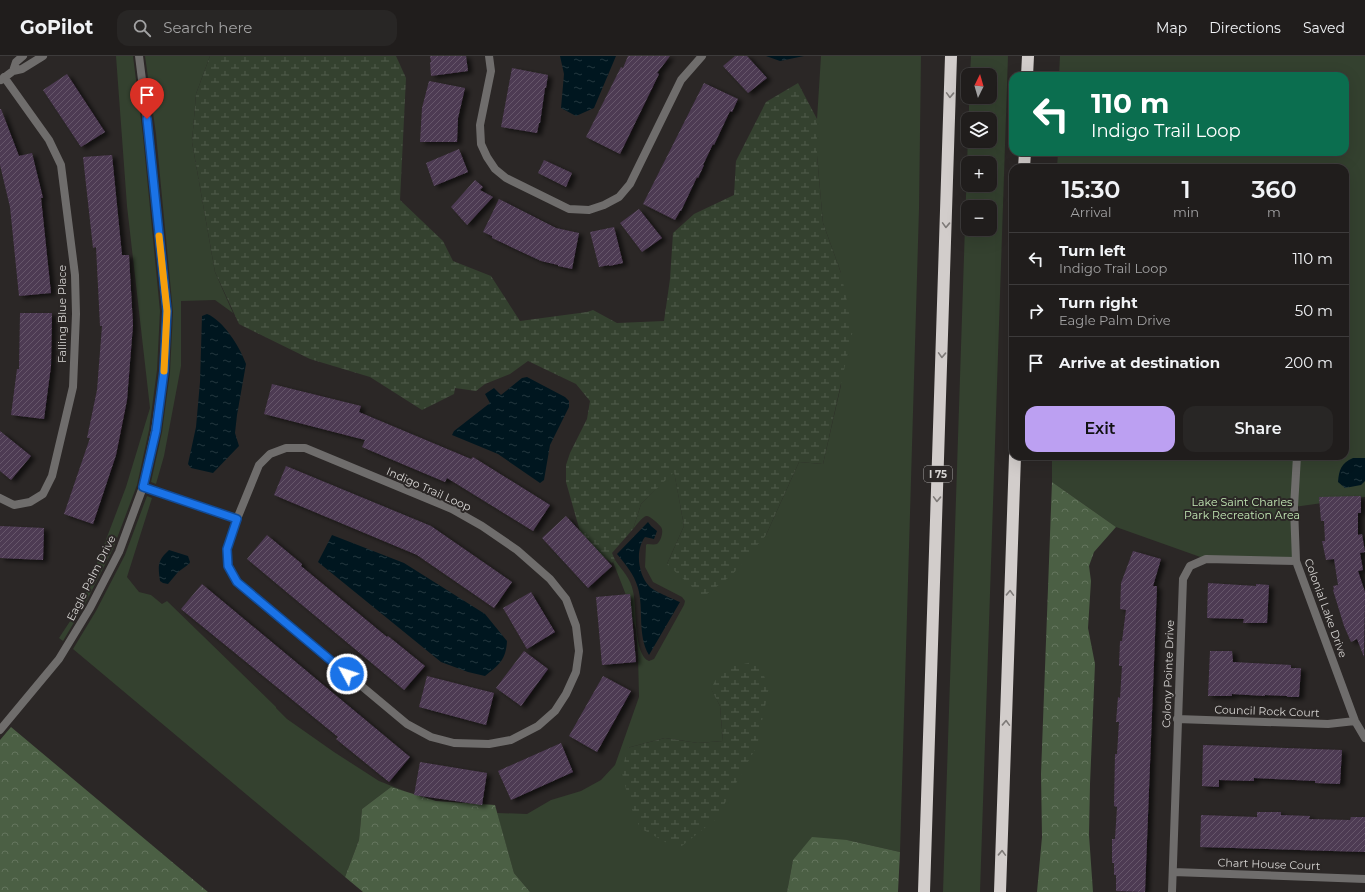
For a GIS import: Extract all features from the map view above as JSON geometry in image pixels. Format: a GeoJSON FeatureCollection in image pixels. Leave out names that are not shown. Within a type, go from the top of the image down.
{"type":"FeatureCollection","features":[{"type":"Feature","properties":{"kind":"highway","name":"I 75"},"geometry":{"type":"LineString","coordinates":[[924,892],[951,56]]}},
{"type":"Feature","properties":{"kind":"highway"},"geometry":{"type":"LineString","coordinates":[[1027,72],[1028,56]]}},
{"type":"Feature","properties":{"kind":"highway"},"geometry":{"type":"LineString","coordinates":[[1000,892],[1015,460]]}},
{"type":"Feature","properties":{"kind":"street"},"geometry":{"type":"LineString","coordinates":[[13,71],[16,62],[23,56]]}},
{"type":"Feature","properties":{"kind":"street"},"geometry":{"type":"LineString","coordinates":[[2,79],[13,71],[22,69],[44,56]]}},
{"type":"Feature","properties":{"kind":"street","name":"Eagle Palm Drive"},"geometry":{"type":"LineString","coordinates":[[0,730],[59,659],[90,608],[119,552],[143,487],[156,431],[164,371],[167,311],[149,135],[139,56]]}},
{"type":"Feature","properties":{"kind":"street"},"geometry":{"type":"LineString","coordinates":[[489,56],[491,71],[480,125],[482,144],[486,157],[495,169],[506,178],[569,208],[589,210],[604,205],[619,197],[630,184],[681,80],[702,56]]}},
{"type":"Feature","properties":{"kind":"street","name":"Falling Blue Place"},"geometry":{"type":"LineString","coordinates":[[0,498],[14,504],[30,502],[43,494],[52,476],[73,387],[76,314],[75,275],[61,164],[49,140],[2,79]]}},
{"type":"Feature","properties":{"kind":"street","name":"Indigo Trail Loop"},"geometry":{"type":"LineString","coordinates":[[286,448],[305,448],[452,509],[482,526],[517,550],[550,579],[566,599],[576,626],[579,651],[576,672],[566,694],[555,711],[538,726],[511,740],[489,744],[454,743],[431,738],[408,724],[237,582],[228,566],[227,549],[237,519],[259,465],[270,454],[286,448]]}},
{"type":"Feature","properties":{"kind":"street","name":"Colonial Lake Drive"},"geometry":{"type":"LineString","coordinates":[[1297,460],[1294,506],[1296,561],[1356,721],[1365,738]]}},
{"type":"Feature","properties":{"kind":"street"},"geometry":{"type":"LineString","coordinates":[[143,487],[237,519]]}},
{"type":"Feature","properties":{"kind":"street","name":"Colony Pointe Drive"},"geometry":{"type":"LineString","coordinates":[[1172,892],[1182,579],[1190,566],[1206,559],[1296,561]]}},
{"type":"Feature","properties":{"kind":"street","name":"Council Rock Court"},"geometry":{"type":"LineString","coordinates":[[1177,719],[1328,724],[1356,721]]}},
{"type":"Feature","properties":{"kind":"street","name":"Chart House Court"},"geometry":{"type":"LineString","coordinates":[[1173,872],[1365,878]]}},
{"type":"Feature","properties":{"kind":"green space"},"geometry":{"type":"Polygon","coordinates":[[[116,56],[133,56],[143,136],[160,311],[157,370],[149,430],[137,485],[113,549],[85,604],[63,641],[59,638],[82,603],[126,487],[150,408],[127,206],[116,56]]]}},
{"type":"Feature","properties":{"kind":"green space"},"geometry":{"type":"Polygon","coordinates":[[[145,56],[210,56],[196,94],[192,142],[215,272],[233,313],[215,300],[181,301],[181,366],[164,456],[156,484],[151,482],[162,432],[170,372],[173,312],[156,134],[145,56]]]}},
{"type":"Feature","properties":{"kind":"green space"},"geometry":{"type":"Polygon","coordinates":[[[210,56],[396,56],[406,78],[400,200],[443,241],[453,261],[491,276],[520,321],[593,310],[617,323],[664,321],[670,279],[673,233],[694,214],[734,195],[736,161],[766,102],[798,83],[817,119],[817,156],[823,223],[841,273],[853,330],[823,464],[799,462],[766,535],[732,575],[703,597],[667,564],[684,526],[674,472],[641,504],[633,529],[612,553],[615,560],[612,563],[583,542],[566,482],[566,465],[570,453],[587,419],[590,401],[576,384],[528,361],[510,374],[485,384],[476,391],[455,388],[454,394],[422,410],[370,377],[310,359],[239,324],[215,272],[192,142],[196,94],[210,56]]]}},
{"type":"Feature","properties":{"kind":"green space"},"geometry":{"type":"Polygon","coordinates":[[[821,56],[921,56],[919,209],[900,852],[847,840],[793,860],[787,892],[530,892],[514,873],[497,813],[527,814],[551,800],[581,791],[601,780],[615,765],[639,697],[636,630],[626,595],[613,562],[615,560],[626,575],[632,587],[636,629],[640,650],[644,657],[649,661],[654,659],[684,605],[685,601],[682,597],[653,582],[645,567],[646,545],[658,543],[661,538],[662,529],[652,518],[646,516],[642,518],[633,529],[641,504],[674,471],[684,526],[667,564],[766,535],[799,462],[823,464],[841,385],[841,273],[823,223],[817,156],[817,119],[821,56]],[[711,688],[720,706],[723,741],[698,743],[665,738],[627,748],[757,746],[711,688]]]}},
{"type":"Feature","properties":{"kind":"green space"},"geometry":{"type":"Polygon","coordinates":[[[971,56],[1008,56],[980,892],[943,892],[965,236],[997,236],[997,200],[966,200],[966,192],[997,192],[997,156],[967,156],[968,148],[997,148],[997,112],[969,112],[969,104],[997,104],[997,68],[970,68],[971,56]]]}},
{"type":"Feature","properties":{"kind":"green space","name":"Lake Saint Charles Park Recreation Area"},"geometry":{"type":"Polygon","coordinates":[[[1060,56],[1365,56],[1365,497],[1294,507],[1296,561],[1206,559],[1116,527],[1052,482],[1052,460],[1349,460],[1349,164],[1057,164],[1058,156],[1349,156],[1349,72],[1059,72],[1060,56]]]}},
{"type":"Feature","properties":{"kind":"green space"},"geometry":{"type":"Polygon","coordinates":[[[1052,482],[1116,527],[1094,552],[1089,566],[1091,581],[1088,628],[1095,664],[1089,835],[1093,892],[1037,892],[1042,837],[1041,774],[1052,482]]]}},
{"type":"Feature","properties":{"kind":"green space"},"geometry":{"type":"Polygon","coordinates":[[[147,496],[152,498],[127,577],[139,592],[151,595],[162,604],[167,601],[287,719],[379,781],[407,792],[391,787],[362,809],[359,840],[345,877],[73,649],[96,611],[125,555],[147,496]]]}},
{"type":"Feature","properties":{"kind":"green space"},"geometry":{"type":"Polygon","coordinates":[[[757,661],[769,687],[757,746],[716,819],[678,849],[640,828],[630,805],[622,773],[627,748],[665,738],[698,743],[723,741],[720,706],[711,689],[721,669],[757,661]]]}},
{"type":"Feature","properties":{"kind":"green space"},"geometry":{"type":"Polygon","coordinates":[[[11,727],[208,892],[0,892],[0,740],[11,727]]]}},
{"type":"Feature","properties":{"kind":"green space"},"geometry":{"type":"Polygon","coordinates":[[[391,787],[436,801],[495,805],[514,873],[530,892],[363,892],[345,877],[359,840],[362,809],[391,787]]]}},
{"type":"Feature","properties":{"kind":"green space"},"geometry":{"type":"Polygon","coordinates":[[[812,837],[847,840],[900,852],[898,892],[787,892],[793,860],[812,837]]]}},
{"type":"Feature","properties":{"kind":"water"},"geometry":{"type":"Polygon","coordinates":[[[560,56],[616,56],[594,108],[576,116],[561,108],[564,74],[560,56]]]}},
{"type":"Feature","properties":{"kind":"water"},"geometry":{"type":"Polygon","coordinates":[[[766,56],[804,56],[780,61],[766,56]]]}},
{"type":"Feature","properties":{"kind":"water"},"geometry":{"type":"Polygon","coordinates":[[[207,314],[213,317],[225,328],[240,350],[246,364],[235,433],[239,446],[213,473],[191,468],[188,464],[196,427],[200,382],[202,316],[207,314]]]}},
{"type":"Feature","properties":{"kind":"water"},"geometry":{"type":"Polygon","coordinates":[[[527,377],[565,397],[569,401],[569,407],[550,445],[544,480],[540,483],[498,454],[452,435],[454,431],[490,403],[485,394],[494,388],[501,395],[522,378],[527,377]]]}},
{"type":"Feature","properties":{"kind":"water"},"geometry":{"type":"Polygon","coordinates":[[[1353,458],[1365,458],[1365,481],[1361,485],[1345,488],[1338,482],[1339,474],[1341,467],[1353,458]]]}},
{"type":"Feature","properties":{"kind":"water"},"geometry":{"type":"Polygon","coordinates":[[[648,522],[657,531],[654,539],[645,537],[642,542],[639,562],[642,575],[651,588],[680,602],[649,655],[643,639],[641,605],[638,588],[632,574],[617,554],[648,522]]]}},
{"type":"Feature","properties":{"kind":"water"},"geometry":{"type":"Polygon","coordinates":[[[332,535],[404,563],[485,614],[507,641],[505,653],[501,662],[485,676],[468,672],[441,662],[318,562],[332,535]]]}},
{"type":"Feature","properties":{"kind":"water"},"geometry":{"type":"Polygon","coordinates":[[[169,550],[188,556],[190,562],[178,572],[168,584],[160,581],[159,564],[162,557],[169,550]]]}},
{"type":"Feature","properties":{"kind":"building"},"geometry":{"type":"Polygon","coordinates":[[[430,56],[466,56],[468,71],[431,76],[430,56]]]}},
{"type":"Feature","properties":{"kind":"building"},"geometry":{"type":"Polygon","coordinates":[[[628,56],[670,56],[657,73],[659,74],[620,154],[586,137],[628,56]]]}},
{"type":"Feature","properties":{"kind":"building"},"geometry":{"type":"Polygon","coordinates":[[[735,56],[747,56],[767,78],[748,93],[723,66],[735,56]]]}},
{"type":"Feature","properties":{"kind":"building"},"geometry":{"type":"Polygon","coordinates":[[[512,68],[548,75],[537,133],[501,127],[512,68]]]}},
{"type":"Feature","properties":{"kind":"building"},"geometry":{"type":"Polygon","coordinates":[[[67,74],[105,132],[81,147],[43,90],[67,74]]]}},
{"type":"Feature","properties":{"kind":"building"},"geometry":{"type":"Polygon","coordinates":[[[429,81],[465,88],[458,118],[457,142],[420,142],[422,108],[429,81]]]}},
{"type":"Feature","properties":{"kind":"building"},"geometry":{"type":"Polygon","coordinates":[[[704,83],[738,99],[732,112],[730,111],[698,178],[697,177],[681,211],[675,220],[643,204],[704,83]]]}},
{"type":"Feature","properties":{"kind":"building"},"geometry":{"type":"Polygon","coordinates":[[[0,109],[19,156],[32,153],[43,198],[41,198],[51,293],[19,296],[10,207],[0,165],[0,109]]]}},
{"type":"Feature","properties":{"kind":"building"},"geometry":{"type":"Polygon","coordinates":[[[459,149],[468,172],[434,186],[426,163],[459,149]]]}},
{"type":"Feature","properties":{"kind":"building"},"geometry":{"type":"Polygon","coordinates":[[[112,155],[122,255],[129,255],[133,325],[127,400],[116,455],[93,524],[64,514],[90,438],[87,438],[97,390],[102,326],[100,326],[96,247],[93,248],[83,157],[112,155]]]}},
{"type":"Feature","properties":{"kind":"building"},"geometry":{"type":"Polygon","coordinates":[[[544,160],[572,173],[566,187],[538,173],[544,160]]]}},
{"type":"Feature","properties":{"kind":"building"},"geometry":{"type":"Polygon","coordinates":[[[475,180],[483,187],[480,190],[493,197],[467,225],[451,207],[475,180]]]}},
{"type":"Feature","properties":{"kind":"building"},"geometry":{"type":"Polygon","coordinates":[[[499,199],[556,228],[579,233],[572,269],[541,261],[492,238],[492,236],[483,232],[499,199]]]}},
{"type":"Feature","properties":{"kind":"building"},"geometry":{"type":"Polygon","coordinates":[[[639,209],[662,238],[642,252],[620,223],[639,209]]]}},
{"type":"Feature","properties":{"kind":"building"},"geometry":{"type":"Polygon","coordinates":[[[614,227],[623,263],[599,267],[590,232],[614,227]]]}},
{"type":"Feature","properties":{"kind":"building"},"geometry":{"type":"Polygon","coordinates":[[[20,313],[52,313],[51,366],[44,419],[11,415],[17,369],[19,369],[20,313]]]}},
{"type":"Feature","properties":{"kind":"building"},"geometry":{"type":"Polygon","coordinates":[[[272,384],[361,406],[359,412],[471,459],[473,457],[550,505],[533,531],[447,478],[445,482],[362,447],[365,440],[264,414],[272,384]]]}},
{"type":"Feature","properties":{"kind":"building"},"geometry":{"type":"Polygon","coordinates":[[[0,431],[31,456],[11,480],[0,471],[0,431]]]}},
{"type":"Feature","properties":{"kind":"building"},"geometry":{"type":"Polygon","coordinates":[[[286,466],[431,526],[512,582],[494,608],[417,555],[274,495],[286,466]]]}},
{"type":"Feature","properties":{"kind":"building"},"geometry":{"type":"Polygon","coordinates":[[[1361,496],[1361,513],[1358,513],[1358,535],[1362,534],[1365,552],[1360,553],[1363,570],[1358,571],[1365,592],[1364,657],[1357,639],[1351,642],[1344,626],[1333,590],[1333,586],[1338,585],[1334,559],[1326,560],[1322,541],[1325,541],[1324,521],[1321,521],[1319,497],[1361,496]]]}},
{"type":"Feature","properties":{"kind":"building"},"geometry":{"type":"Polygon","coordinates":[[[566,516],[612,566],[588,588],[542,538],[566,516]]]}},
{"type":"Feature","properties":{"kind":"building"},"geometry":{"type":"Polygon","coordinates":[[[0,526],[44,528],[43,560],[0,558],[0,526]]]}},
{"type":"Feature","properties":{"kind":"building"},"geometry":{"type":"Polygon","coordinates":[[[267,535],[302,564],[301,566],[387,637],[388,636],[425,666],[404,690],[247,559],[267,535]]]}},
{"type":"Feature","properties":{"kind":"building"},"geometry":{"type":"Polygon","coordinates":[[[1133,551],[1161,559],[1153,586],[1157,586],[1145,892],[1116,891],[1116,875],[1114,875],[1114,863],[1112,863],[1112,839],[1115,839],[1117,807],[1114,806],[1115,754],[1117,754],[1119,722],[1116,722],[1118,697],[1120,698],[1122,666],[1119,666],[1120,641],[1122,641],[1126,610],[1120,609],[1121,583],[1133,551]]]}},
{"type":"Feature","properties":{"kind":"building"},"geometry":{"type":"Polygon","coordinates":[[[1208,583],[1256,586],[1256,584],[1269,585],[1267,623],[1243,623],[1244,619],[1207,618],[1208,583]]]}},
{"type":"Feature","properties":{"kind":"building"},"geometry":{"type":"Polygon","coordinates":[[[202,584],[410,757],[389,782],[336,739],[338,737],[181,609],[202,584]]]}},
{"type":"Feature","properties":{"kind":"building"},"geometry":{"type":"Polygon","coordinates":[[[531,592],[555,632],[527,649],[503,608],[531,592]]]}},
{"type":"Feature","properties":{"kind":"building"},"geometry":{"type":"Polygon","coordinates":[[[630,594],[636,662],[602,665],[596,597],[630,594]]]}},
{"type":"Feature","properties":{"kind":"building"},"geometry":{"type":"Polygon","coordinates":[[[524,651],[548,669],[521,706],[496,688],[524,651]]]}},
{"type":"Feature","properties":{"kind":"building"},"geometry":{"type":"Polygon","coordinates":[[[1210,651],[1232,651],[1233,662],[1291,665],[1291,668],[1301,668],[1299,697],[1232,694],[1232,696],[1208,696],[1210,651]]]}},
{"type":"Feature","properties":{"kind":"building"},"geometry":{"type":"Polygon","coordinates":[[[427,676],[494,693],[486,725],[419,707],[427,676]]]}},
{"type":"Feature","properties":{"kind":"building"},"geometry":{"type":"Polygon","coordinates":[[[603,676],[631,691],[597,752],[569,736],[603,676]]]}},
{"type":"Feature","properties":{"kind":"building"},"geometry":{"type":"Polygon","coordinates":[[[561,743],[573,772],[511,800],[498,771],[561,743]]]}},
{"type":"Feature","properties":{"kind":"building"},"geometry":{"type":"Polygon","coordinates":[[[1203,745],[1342,750],[1340,784],[1315,783],[1315,781],[1254,778],[1254,781],[1219,780],[1219,787],[1202,786],[1203,745]]]}},
{"type":"Feature","properties":{"kind":"building"},"geometry":{"type":"Polygon","coordinates":[[[420,762],[487,773],[482,805],[414,795],[420,762]]]}},
{"type":"Feature","properties":{"kind":"building"},"geometry":{"type":"Polygon","coordinates":[[[1257,812],[1281,812],[1281,815],[1310,816],[1309,819],[1350,820],[1351,817],[1365,817],[1365,852],[1200,847],[1201,815],[1257,817],[1257,812]]]}},
{"type":"Feature","properties":{"kind":"slow traffic"},"geometry":{"type":"LineString","coordinates":[[159,236],[167,311],[164,371]]}},
{"type":"Feature","properties":{"kind":"route"},"geometry":{"type":"LineString","coordinates":[[147,119],[167,311],[164,371],[156,431],[143,487],[237,519],[227,549],[228,566],[237,582],[347,674]]}}]}
